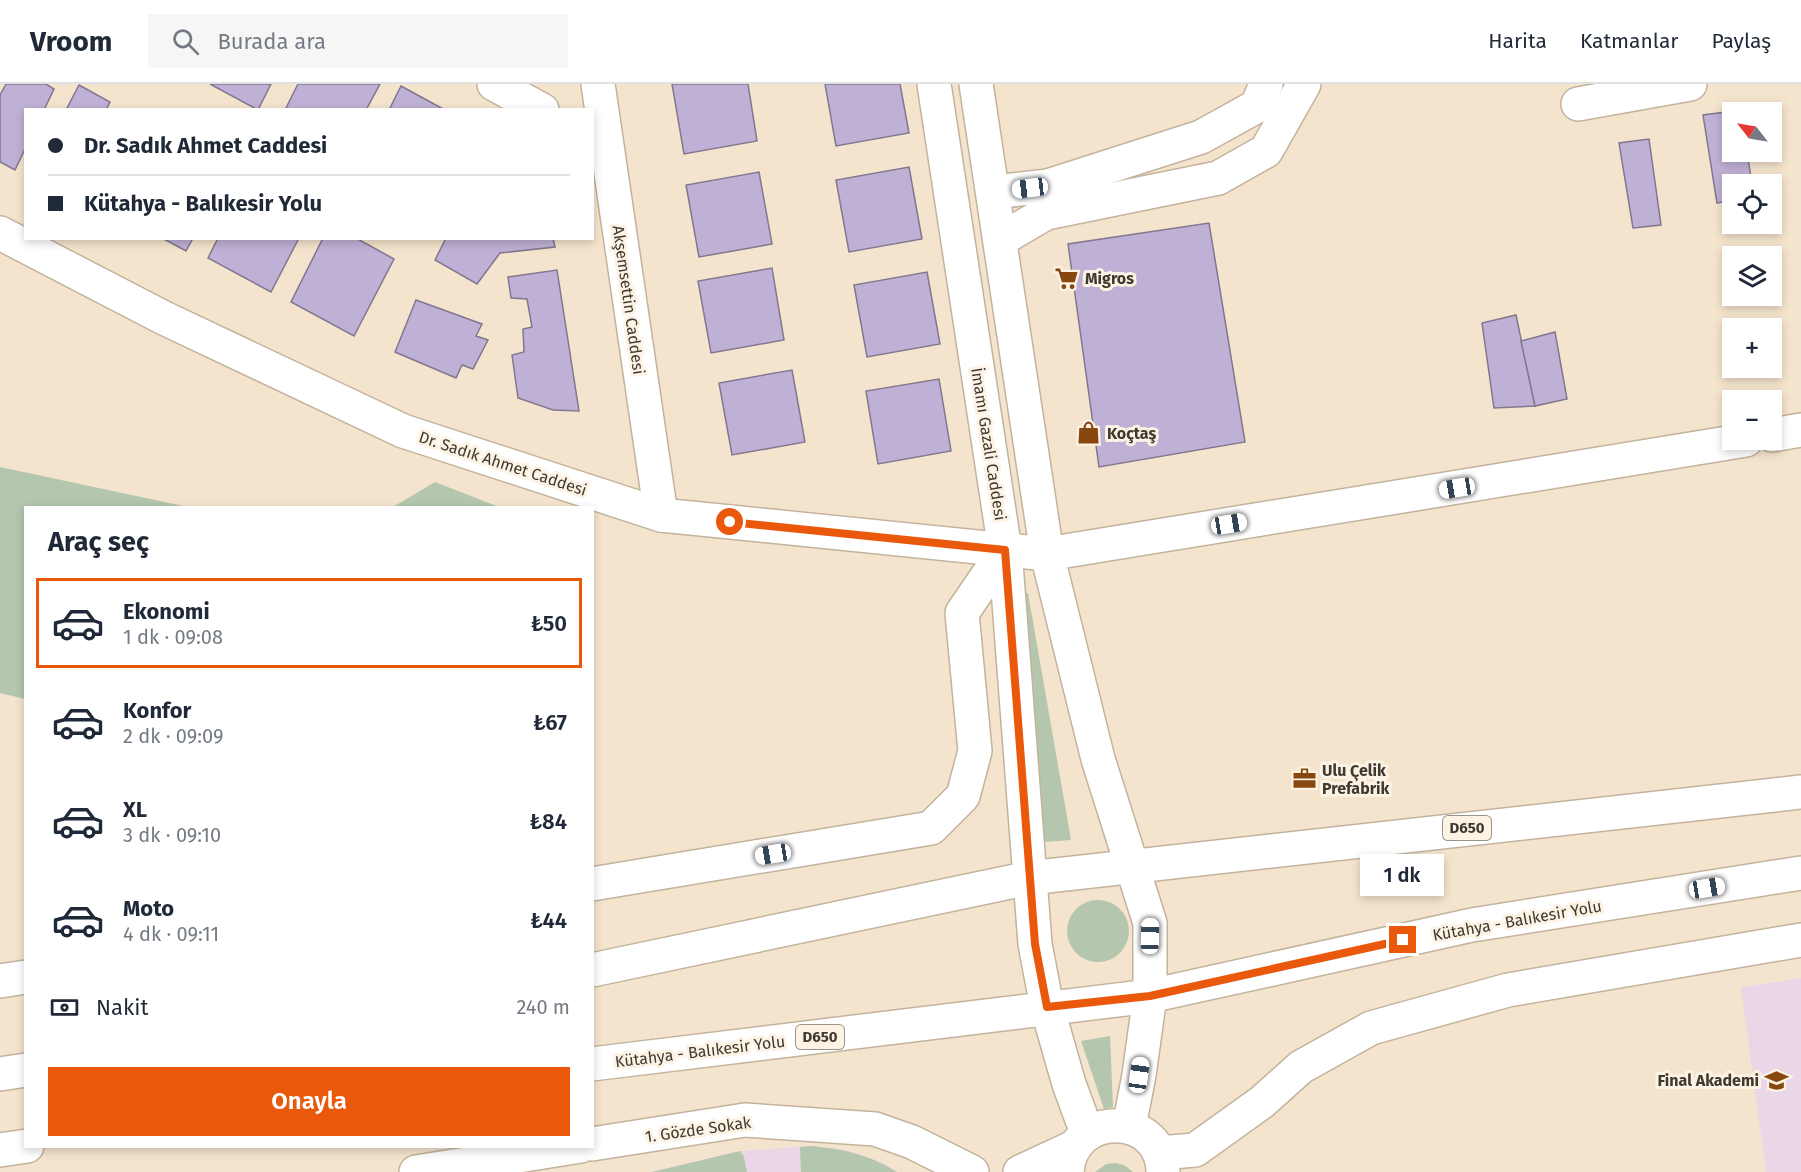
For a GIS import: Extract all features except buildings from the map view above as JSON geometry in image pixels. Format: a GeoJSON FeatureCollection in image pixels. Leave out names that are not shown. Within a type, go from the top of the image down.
{"type":"FeatureCollection","features":[{"type":"Feature","properties":{"kind":"main road"},"geometry":{"type":"LineString","coordinates":[[494,84],[538,108]]}},
{"type":"Feature","properties":{"kind":"main road","name":"Akşemsettin Caddesi"},"geometry":{"type":"LineString","coordinates":[[598,84],[600,141],[661,515]]}},
{"type":"Feature","properties":{"kind":"main road","name":"İmamı Gazali Caddesi"},"geometry":{"type":"LineString","coordinates":[[934,84],[1005,550],[1035,944],[1047,1007],[1069,1084],[1076,1151]]}},
{"type":"Feature","properties":{"kind":"main road"},"geometry":{"type":"LineString","coordinates":[[976,84],[1047,554],[1098,759],[1150,922],[1150,996],[1129,1127]]}},
{"type":"Feature","properties":{"kind":"main road"},"geometry":{"type":"LineString","coordinates":[[993,192],[1048,186],[1201,137],[1257,106],[1266,84]]}},
{"type":"Feature","properties":{"kind":"main road"},"geometry":{"type":"LineString","coordinates":[[1000,240],[1046,213],[1218,178],[1266,151],[1304,84]]}},
{"type":"Feature","properties":{"kind":"main road"},"geometry":{"type":"LineString","coordinates":[[1578,104],[1690,84]]}},
{"type":"Feature","properties":{"kind":"main road","name":"Dr. Sadık Ahmet Caddesi"},"geometry":{"type":"LineString","coordinates":[[0,233],[164,318],[404,431],[661,515],[1047,554],[1722,444]]}},
{"type":"Feature","properties":{"kind":"main road"},"geometry":{"type":"LineString","coordinates":[[1782,433],[1801,430]]}},
{"type":"Feature","properties":{"kind":"main road"},"geometry":{"type":"LineString","coordinates":[[594,884],[931,828],[963,796],[975,751],[962,613],[1005,550]]}},
{"type":"Feature","properties":{"kind":"main road","name":"D650"},"geometry":{"type":"LineString","coordinates":[[1133,865],[1801,792]]}},
{"type":"Feature","properties":{"kind":"main road"},"geometry":{"type":"LineString","coordinates":[[594,970],[1029,878],[1133,865]]}},
{"type":"Feature","properties":{"kind":"main road","name":"Kütahya - Balıkesir Yolu"},"geometry":{"type":"LineString","coordinates":[[594,1064],[1150,996],[1472,925],[1801,873]]}},
{"type":"Feature","properties":{"kind":"main road"},"geometry":{"type":"LineString","coordinates":[[1020,1172],[1076,1151],[1100,1127],[1114,1125],[1129,1127],[1141,1132],[1151,1142],[1164,1166],[1195,1150],[1262,1102],[1301,1067],[1371,1028],[1508,990],[1801,940]]}},
{"type":"Feature","properties":{"kind":"main road"},"geometry":{"type":"LineString","coordinates":[[0,981],[24,976]]}},
{"type":"Feature","properties":{"kind":"main road"},"geometry":{"type":"LineString","coordinates":[[0,1074],[24,1070]]}},
{"type":"Feature","properties":{"kind":"main road","name":"1. Gözde Sokak"},"geometry":{"type":"LineString","coordinates":[[594,1144],[746,1120],[875,1129]]}},
{"type":"Feature","properties":{"kind":"main road"},"geometry":{"type":"LineString","coordinates":[[875,1129],[910,1150],[937,1172]]}},
{"type":"Feature","properties":{"kind":"main road"},"geometry":{"type":"LineString","coordinates":[[875,1129],[912,1142],[972,1172]]}},
{"type":"Feature","properties":{"kind":"main road"},"geometry":{"type":"LineString","coordinates":[[0,1150],[24,1146]]}},
{"type":"Feature","properties":{"kind":"main road"},"geometry":{"type":"LineString","coordinates":[[416,1172],[569,1148]]}},
{"type":"Feature","properties":{"kind":"shaded area","name":"Final Akademi"},"geometry":{"type":"Polygon","coordinates":[[[1801,978],[1801,1172],[1766,1172],[1741,987],[1801,978]]]}},
{"type":"Feature","properties":{"kind":"shaded area"},"geometry":{"type":"Polygon","coordinates":[[[810,1146],[847,1150],[883,1163],[897,1172],[652,1172],[740,1151],[810,1146]]]}},
{"type":"Feature","properties":{"kind":"green space"},"geometry":{"type":"Polygon","coordinates":[[[0,467],[183,506],[24,506],[24,699],[0,693],[0,467]]]}},
{"type":"Feature","properties":{"kind":"green space"},"geometry":{"type":"Polygon","coordinates":[[[435,482],[496,506],[395,506],[435,482]]]}},
{"type":"Feature","properties":{"kind":"green space"},"geometry":{"type":"Polygon","coordinates":[[[1019,593],[1028,593],[1071,840],[1044,842],[1019,593]]]}},
{"type":"Feature","properties":{"kind":"green space"},"geometry":{"type":"Polygon","coordinates":[[[1098,900],[1110,902],[1120,909],[1127,919],[1129,931],[1127,943],[1120,953],[1110,960],[1098,962],[1086,960],[1076,953],[1069,943],[1067,931],[1069,919],[1076,909],[1086,902],[1098,900]]]}},
{"type":"Feature","properties":{"kind":"green space"},"geometry":{"type":"Polygon","coordinates":[[[1110,1036],[1113,1107],[1104,1109],[1081,1041],[1110,1036]]]}},
{"type":"Feature","properties":{"kind":"green space"},"geometry":{"type":"Polygon","coordinates":[[[810,1146],[855,1153],[897,1172],[801,1172],[800,1147],[810,1146]]]}},
{"type":"Feature","properties":{"kind":"green space"},"geometry":{"type":"Polygon","coordinates":[[[740,1151],[744,1157],[747,1172],[652,1172],[740,1151]]]}},
{"type":"Feature","properties":{"kind":"green space"},"geometry":{"type":"Polygon","coordinates":[[[1106,1164],[1124,1165],[1133,1172],[1095,1172],[1106,1164]]]}},
{"type":"Feature","properties":{"kind":"place","name":"Migros"},"geometry":{"type":"Point","coordinates":[1067,278]}},
{"type":"Feature","properties":{"kind":"place","name":"Koçtaş"},"geometry":{"type":"Point","coordinates":[1089,433]}},
{"type":"Feature","properties":{"kind":"place","name":"Ulu Çelik Prefabrik"},"geometry":{"type":"Point","coordinates":[1304,779]}},
{"type":"Feature","properties":{"kind":"place","name":"Final Akademi"},"geometry":{"type":"Point","coordinates":[1777,1080]}},
{"type":"Feature","properties":{"kind":"route"},"geometry":{"type":"LineString","coordinates":[[730,522],[1005,550],[1035,944],[1047,1007],[1150,996],[1403,940]]}}]}
